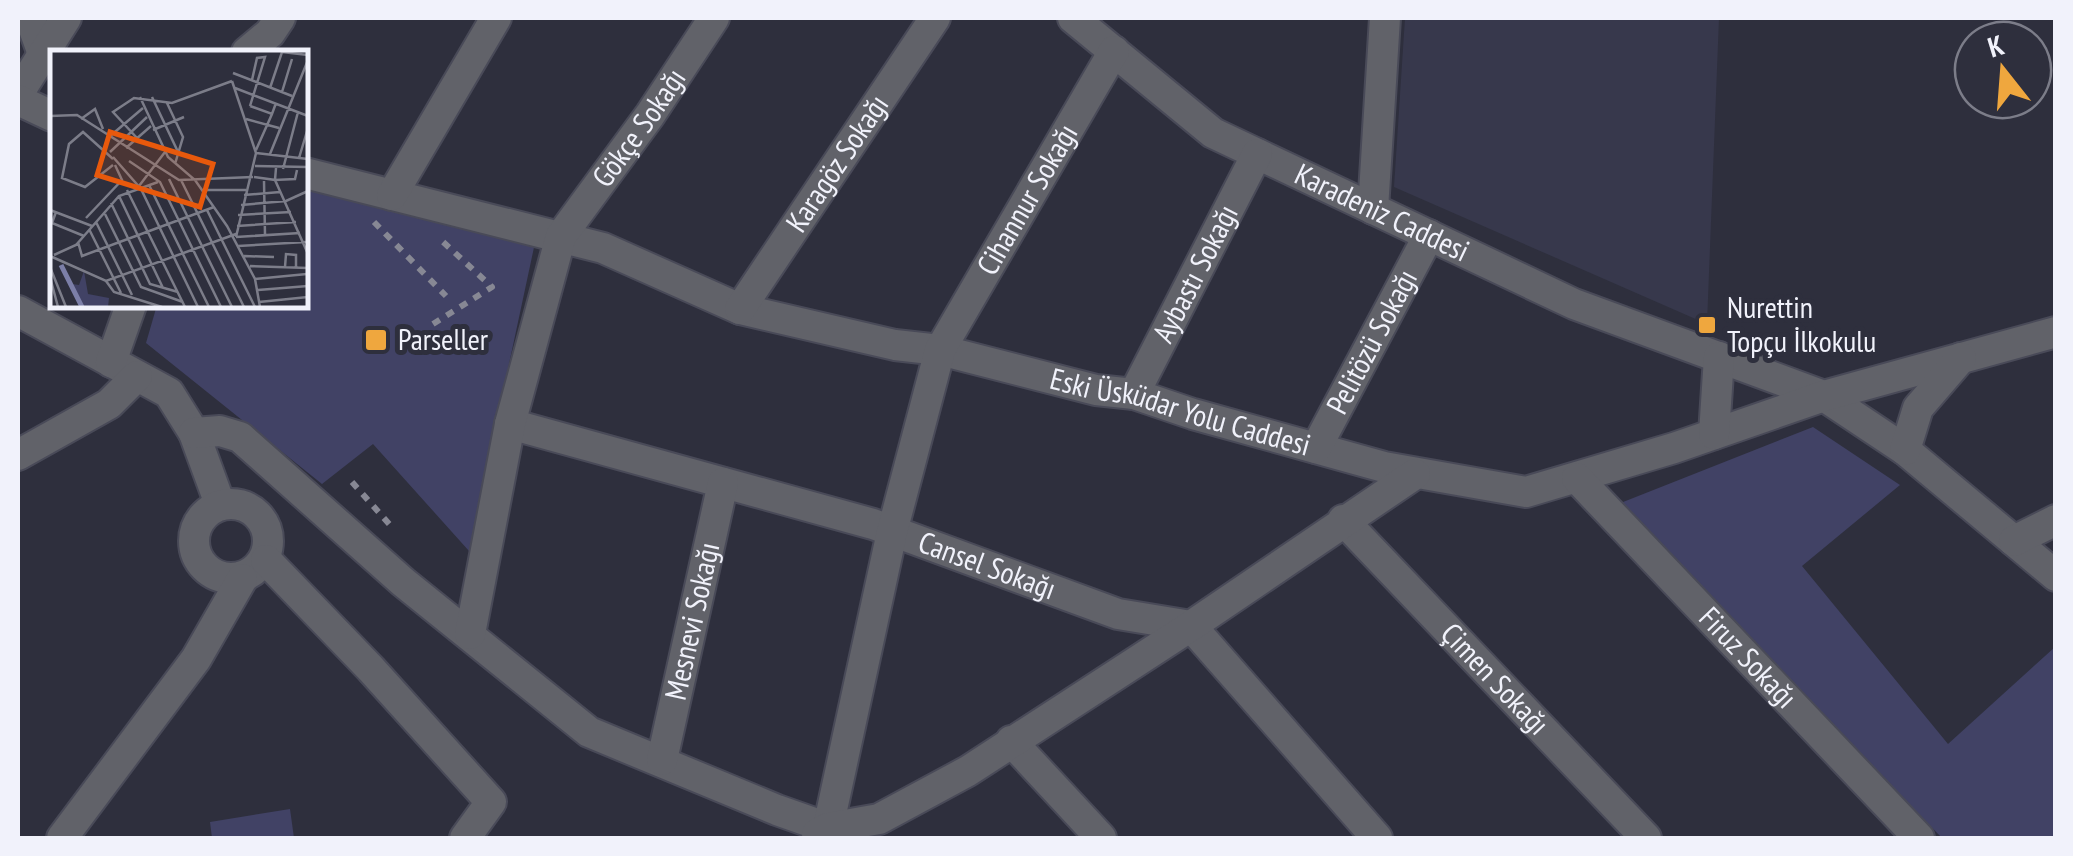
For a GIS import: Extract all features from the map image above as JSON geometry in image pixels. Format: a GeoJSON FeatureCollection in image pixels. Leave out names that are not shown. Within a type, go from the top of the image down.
{"type":"FeatureCollection","features":[{"type":"Feature","properties":{"kind":"street"},"geometry":{"type":"LineString","coordinates":[[30,18],[43,54]]}},
{"type":"Feature","properties":{"kind":"street"},"geometry":{"type":"LineString","coordinates":[[50,115],[18,97],[66,18]]}},
{"type":"Feature","properties":{"kind":"street"},"geometry":{"type":"LineString","coordinates":[[249,50],[270,33],[280,18]]}},
{"type":"Feature","properties":{"kind":"street"},"geometry":{"type":"LineString","coordinates":[[392,194],[496,18]]}},
{"type":"Feature","properties":{"kind":"street","name":"Gökçe Sokağı"},"geometry":{"type":"LineString","coordinates":[[561,236],[650,115],[714,18]]}},
{"type":"Feature","properties":{"kind":"street","name":"Karagöz Sokağı"},"geometry":{"type":"LineString","coordinates":[[740,309],[935,18]]}},
{"type":"Feature","properties":{"kind":"street","name":"Karadeniz Caddesi"},"geometry":{"type":"LineString","coordinates":[[1074,18],[1213,133],[1574,304],[1824,396],[1905,450],[2056,576]]}},
{"type":"Feature","properties":{"kind":"street"},"geometry":{"type":"LineString","coordinates":[[1373,210],[1385,18]]}},
{"type":"Feature","properties":{"kind":"street","name":"Cihannur Sokağı"},"geometry":{"type":"LineString","coordinates":[[892,532],[940,350],[1114,51]]}},
{"type":"Feature","properties":{"kind":"street","name":"Aybastı Sokağı"},"geometry":{"type":"LineString","coordinates":[[1134,394],[1257,154]]}},
{"type":"Feature","properties":{"kind":"street","name":"Eski Üsküdar Yolu Caddesi"},"geometry":{"type":"LineString","coordinates":[[308,174],[603,248],[740,309],[895,345],[940,350],[1096,390],[1134,394],[1193,414],[1415,474],[1526,492],[1824,396],[2056,332]]}},
{"type":"Feature","properties":{"kind":"street","name":"Pelitözü Sokağı"},"geometry":{"type":"LineString","coordinates":[[1316,448],[1429,235]]}},
{"type":"Feature","properties":{"kind":"street"},"geometry":{"type":"LineString","coordinates":[[470,634],[510,424],[561,236]]}},
{"type":"Feature","properties":{"kind":"street"},"geometry":{"type":"LineString","coordinates":[[18,455],[109,404],[124,369],[131,308]]}},
{"type":"Feature","properties":{"kind":"street"},"geometry":{"type":"LineString","coordinates":[[18,311],[169,393],[194,433],[220,504]]}},
{"type":"Feature","properties":{"kind":"street"},"geometry":{"type":"LineString","coordinates":[[1714,434],[1719,357]]}},
{"type":"Feature","properties":{"kind":"street"},"geometry":{"type":"LineString","coordinates":[[1905,450],[1918,408],[1961,358]]}},
{"type":"Feature","properties":{"kind":"street","name":"Cansel Sokağı"},"geometry":{"type":"LineString","coordinates":[[510,424],[892,532],[1118,614],[1191,626]]}},
{"type":"Feature","properties":{"kind":"street"},"geometry":{"type":"LineString","coordinates":[[194,433],[220,431],[240,437],[403,582],[589,732],[662,760],[826,835],[879,819],[968,770],[1191,626],[1415,474]]}},
{"type":"Feature","properties":{"kind":"street","name":"Firuz Sokağı"},"geometry":{"type":"LineString","coordinates":[[1576,478],[1919,838]]}},
{"type":"Feature","properties":{"kind":"street","name":"Mesnevi Sokağı"},"geometry":{"type":"LineString","coordinates":[[662,760],[723,483]]}},
{"type":"Feature","properties":{"kind":"street"},"geometry":{"type":"LineString","coordinates":[[62,838],[196,659],[254,569],[268,530],[250,507],[220,504],[196,523],[194,552],[212,576],[254,569],[371,669],[491,802],[464,838]]}},
{"type":"Feature","properties":{"kind":"street","name":"Çimen Sokağı"},"geometry":{"type":"LineString","coordinates":[[1343,520],[1646,838]]}},
{"type":"Feature","properties":{"kind":"street"},"geometry":{"type":"LineString","coordinates":[[2014,541],[2056,520]]}},
{"type":"Feature","properties":{"kind":"street"},"geometry":{"type":"LineString","coordinates":[[826,835],[892,532]]}},
{"type":"Feature","properties":{"kind":"street"},"geometry":{"type":"LineString","coordinates":[[1191,626],[1376,838]]}},
{"type":"Feature","properties":{"kind":"street"},"geometry":{"type":"LineString","coordinates":[[1011,742],[1101,838]]}},
{"type":"Feature","properties":{"kind":"path"},"geometry":{"type":"LineString","coordinates":[[372,219],[446,296]]}},
{"type":"Feature","properties":{"kind":"path"},"geometry":{"type":"LineString","coordinates":[[433,324],[492,286],[435,234]]}},
{"type":"Feature","properties":{"kind":"shaded area"},"geometry":{"type":"Polygon","coordinates":[[[1405,18],[1719,18],[1707,324],[1394,187],[1405,18]]]}},
{"type":"Feature","properties":{"kind":"shaded area"},"geometry":{"type":"Polygon","coordinates":[[[308,188],[536,238],[469,551],[373,444],[322,484],[146,343],[156,308],[308,308],[308,188]]]}},
{"type":"Feature","properties":{"kind":"shaded area"},"geometry":{"type":"Polygon","coordinates":[[[1813,427],[1900,485],[1802,566],[1948,744],[2055,647],[2055,838],[1942,838],[1618,504],[1813,427]]]}},
{"type":"Feature","properties":{"kind":"shaded area"},"geometry":{"type":"Polygon","coordinates":[[[290,809],[294,838],[212,838],[210,822],[290,809]]]}},
{"type":"Feature","properties":{"kind":"place","name":"Nurettin Topçu İlkokulu"},"geometry":{"type":"Point","coordinates":[1707,325]}},
{"type":"Feature","properties":{"kind":"place","name":"Parseller"},"geometry":{"type":"Point","coordinates":[376,340]}}]}
